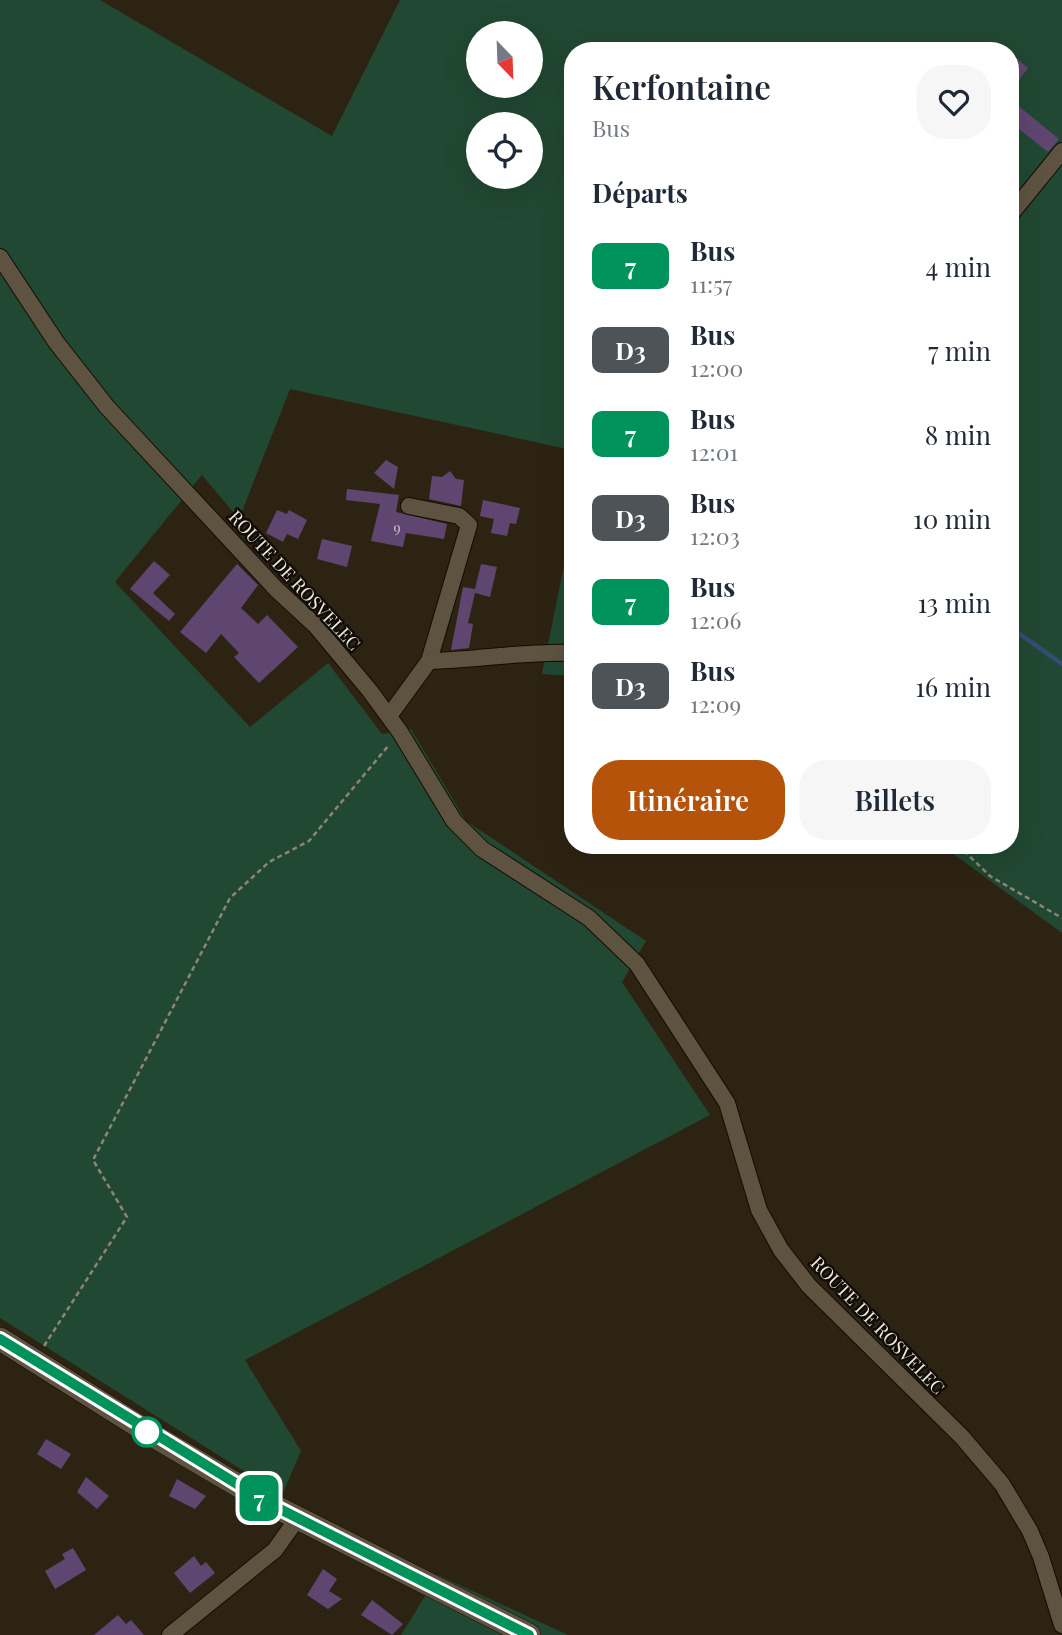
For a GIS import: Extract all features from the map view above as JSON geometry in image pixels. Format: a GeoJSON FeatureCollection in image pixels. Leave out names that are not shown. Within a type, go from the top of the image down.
{"type":"FeatureCollection","features":[{"type":"Feature","properties":{"kind":"main road"},"geometry":{"type":"LineString","coordinates":[[0,1339],[159,1439],[297,1519],[529,1635]]}},
{"type":"Feature","properties":{"kind":"street"},"geometry":{"type":"LineString","coordinates":[[1019,204],[1062,151]]}},
{"type":"Feature","properties":{"kind":"street","name":"ROUTE DE ROSVELEC"},"geometry":{"type":"LineString","coordinates":[[0,257],[56,342],[107,407],[276,589],[320,630],[389,716],[454,821],[482,849],[589,918],[637,964],[727,1103],[759,1210],[781,1250],[809,1286],[962,1437],[1002,1484],[1034,1539],[1062,1625]]}},
{"type":"Feature","properties":{"kind":"street"},"geometry":{"type":"LineString","coordinates":[[389,716],[429,661],[470,525],[459,516],[409,506]]}},
{"type":"Feature","properties":{"kind":"street"},"geometry":{"type":"LineString","coordinates":[[429,661],[564,653]]}},
{"type":"Feature","properties":{"kind":"street"},"geometry":{"type":"LineString","coordinates":[[170,1635],[275,1550],[297,1519]]}},
{"type":"Feature","properties":{"kind":"path"},"geometry":{"type":"LineString","coordinates":[[34,1361],[127,1217],[93,1160],[230,898],[269,862],[309,841],[400,732]]}},
{"type":"Feature","properties":{"kind":"path"},"geometry":{"type":"LineString","coordinates":[[967,854],[990,876],[1062,918]]}},
{"type":"Feature","properties":{"kind":"green space"},"geometry":{"type":"Polygon","coordinates":[[[0,0],[100,0],[332,136],[400,0],[1062,0],[1062,933],[953,854],[1019,854],[1019,42],[564,42],[564,448],[290,389],[239,519],[202,475],[115,582],[250,727],[328,663],[382,734],[411,729],[466,821],[646,941],[622,982],[710,1115],[245,1360],[301,1451],[282,1495],[0,1318],[0,0]]]}},
{"type":"Feature","properties":{"kind":"green space"},"geometry":{"type":"Polygon","coordinates":[[[564,565],[564,675],[542,674],[564,565]]]}},
{"type":"Feature","properties":{"kind":"green space"},"geometry":{"type":"Polygon","coordinates":[[[438,1575],[568,1635],[401,1635],[438,1575]]]}},
{"type":"Feature","properties":{"kind":"building"},"geometry":{"type":"Polygon","coordinates":[[[1019,60],[1028,68],[1019,80],[1019,60]]]}},
{"type":"Feature","properties":{"kind":"building"},"geometry":{"type":"Polygon","coordinates":[[[1019,106],[1059,139],[1048,152],[1019,129],[1019,106]]]}},
{"type":"Feature","properties":{"kind":"building"},"geometry":{"type":"Polygon","coordinates":[[[386,460],[398,467],[394,489],[374,473],[386,460]]]}},
{"type":"Feature","properties":{"kind":"building"},"geometry":{"type":"Polygon","coordinates":[[[450,471],[456,479],[464,480],[461,506],[429,499],[432,476],[442,477],[450,471]]]}},
{"type":"Feature","properties":{"kind":"building"},"geometry":{"type":"Polygon","coordinates":[[[347,489],[399,495],[396,512],[447,524],[444,539],[406,533],[403,547],[371,541],[380,504],[346,500],[347,489]]]}},
{"type":"Feature","properties":{"kind":"building"},"geometry":{"type":"Polygon","coordinates":[[[483,500],[520,508],[516,524],[510,523],[507,536],[491,533],[494,519],[480,516],[483,500]]]}},
{"type":"Feature","properties":{"kind":"building"},"geometry":{"type":"Polygon","coordinates":[[[277,510],[287,514],[289,510],[307,520],[298,539],[287,534],[283,542],[266,533],[277,510]]]}},
{"type":"Feature","properties":{"kind":"building"},"geometry":{"type":"Polygon","coordinates":[[[322,539],[352,546],[347,567],[317,559],[322,539]]]}},
{"type":"Feature","properties":{"kind":"building"},"geometry":{"type":"Polygon","coordinates":[[[154,561],[170,575],[153,593],[175,614],[169,621],[130,589],[154,561]]]}},
{"type":"Feature","properties":{"kind":"building"},"geometry":{"type":"Polygon","coordinates":[[[237,564],[258,585],[241,608],[258,624],[267,615],[298,647],[259,683],[234,657],[239,653],[221,634],[206,653],[180,632],[237,564]]]}},
{"type":"Feature","properties":{"kind":"building"},"geometry":{"type":"Polygon","coordinates":[[[481,564],[497,567],[490,597],[475,593],[468,623],[473,624],[469,648],[451,650],[463,587],[475,589],[481,564]]]}},
{"type":"Feature","properties":{"kind":"building"},"geometry":{"type":"Polygon","coordinates":[[[46,1439],[71,1454],[61,1469],[37,1454],[46,1439]]]}},
{"type":"Feature","properties":{"kind":"building"},"geometry":{"type":"Polygon","coordinates":[[[86,1477],[109,1496],[97,1509],[77,1492],[86,1477]]]}},
{"type":"Feature","properties":{"kind":"building"},"geometry":{"type":"Polygon","coordinates":[[[177,1479],[206,1496],[195,1509],[169,1496],[177,1479]]]}},
{"type":"Feature","properties":{"kind":"building"},"geometry":{"type":"Polygon","coordinates":[[[73,1548],[86,1570],[55,1589],[45,1571],[65,1559],[62,1554],[73,1548]]]}},
{"type":"Feature","properties":{"kind":"building"},"geometry":{"type":"Polygon","coordinates":[[[194,1556],[201,1566],[206,1562],[215,1573],[190,1593],[174,1573],[194,1556]]]}},
{"type":"Feature","properties":{"kind":"building"},"geometry":{"type":"Polygon","coordinates":[[[323,1569],[337,1579],[329,1591],[342,1599],[328,1609],[307,1595],[323,1569]]]}},
{"type":"Feature","properties":{"kind":"building"},"geometry":{"type":"Polygon","coordinates":[[[372,1600],[403,1624],[392,1635],[361,1615],[372,1600]]]}},
{"type":"Feature","properties":{"kind":"building"},"geometry":{"type":"Polygon","coordinates":[[[118,1615],[126,1624],[131,1620],[144,1635],[94,1635],[118,1615]]]}},
{"type":"Feature","properties":{"kind":"waterway"},"geometry":{"type":"LineString","coordinates":[[1019,633],[1062,664]]}},
{"type":"Feature","properties":{"kind":"bus line","name":"7"},"geometry":{"type":"LineString","coordinates":[[0,1339],[159,1439],[268,1503],[529,1635]]}}]}
